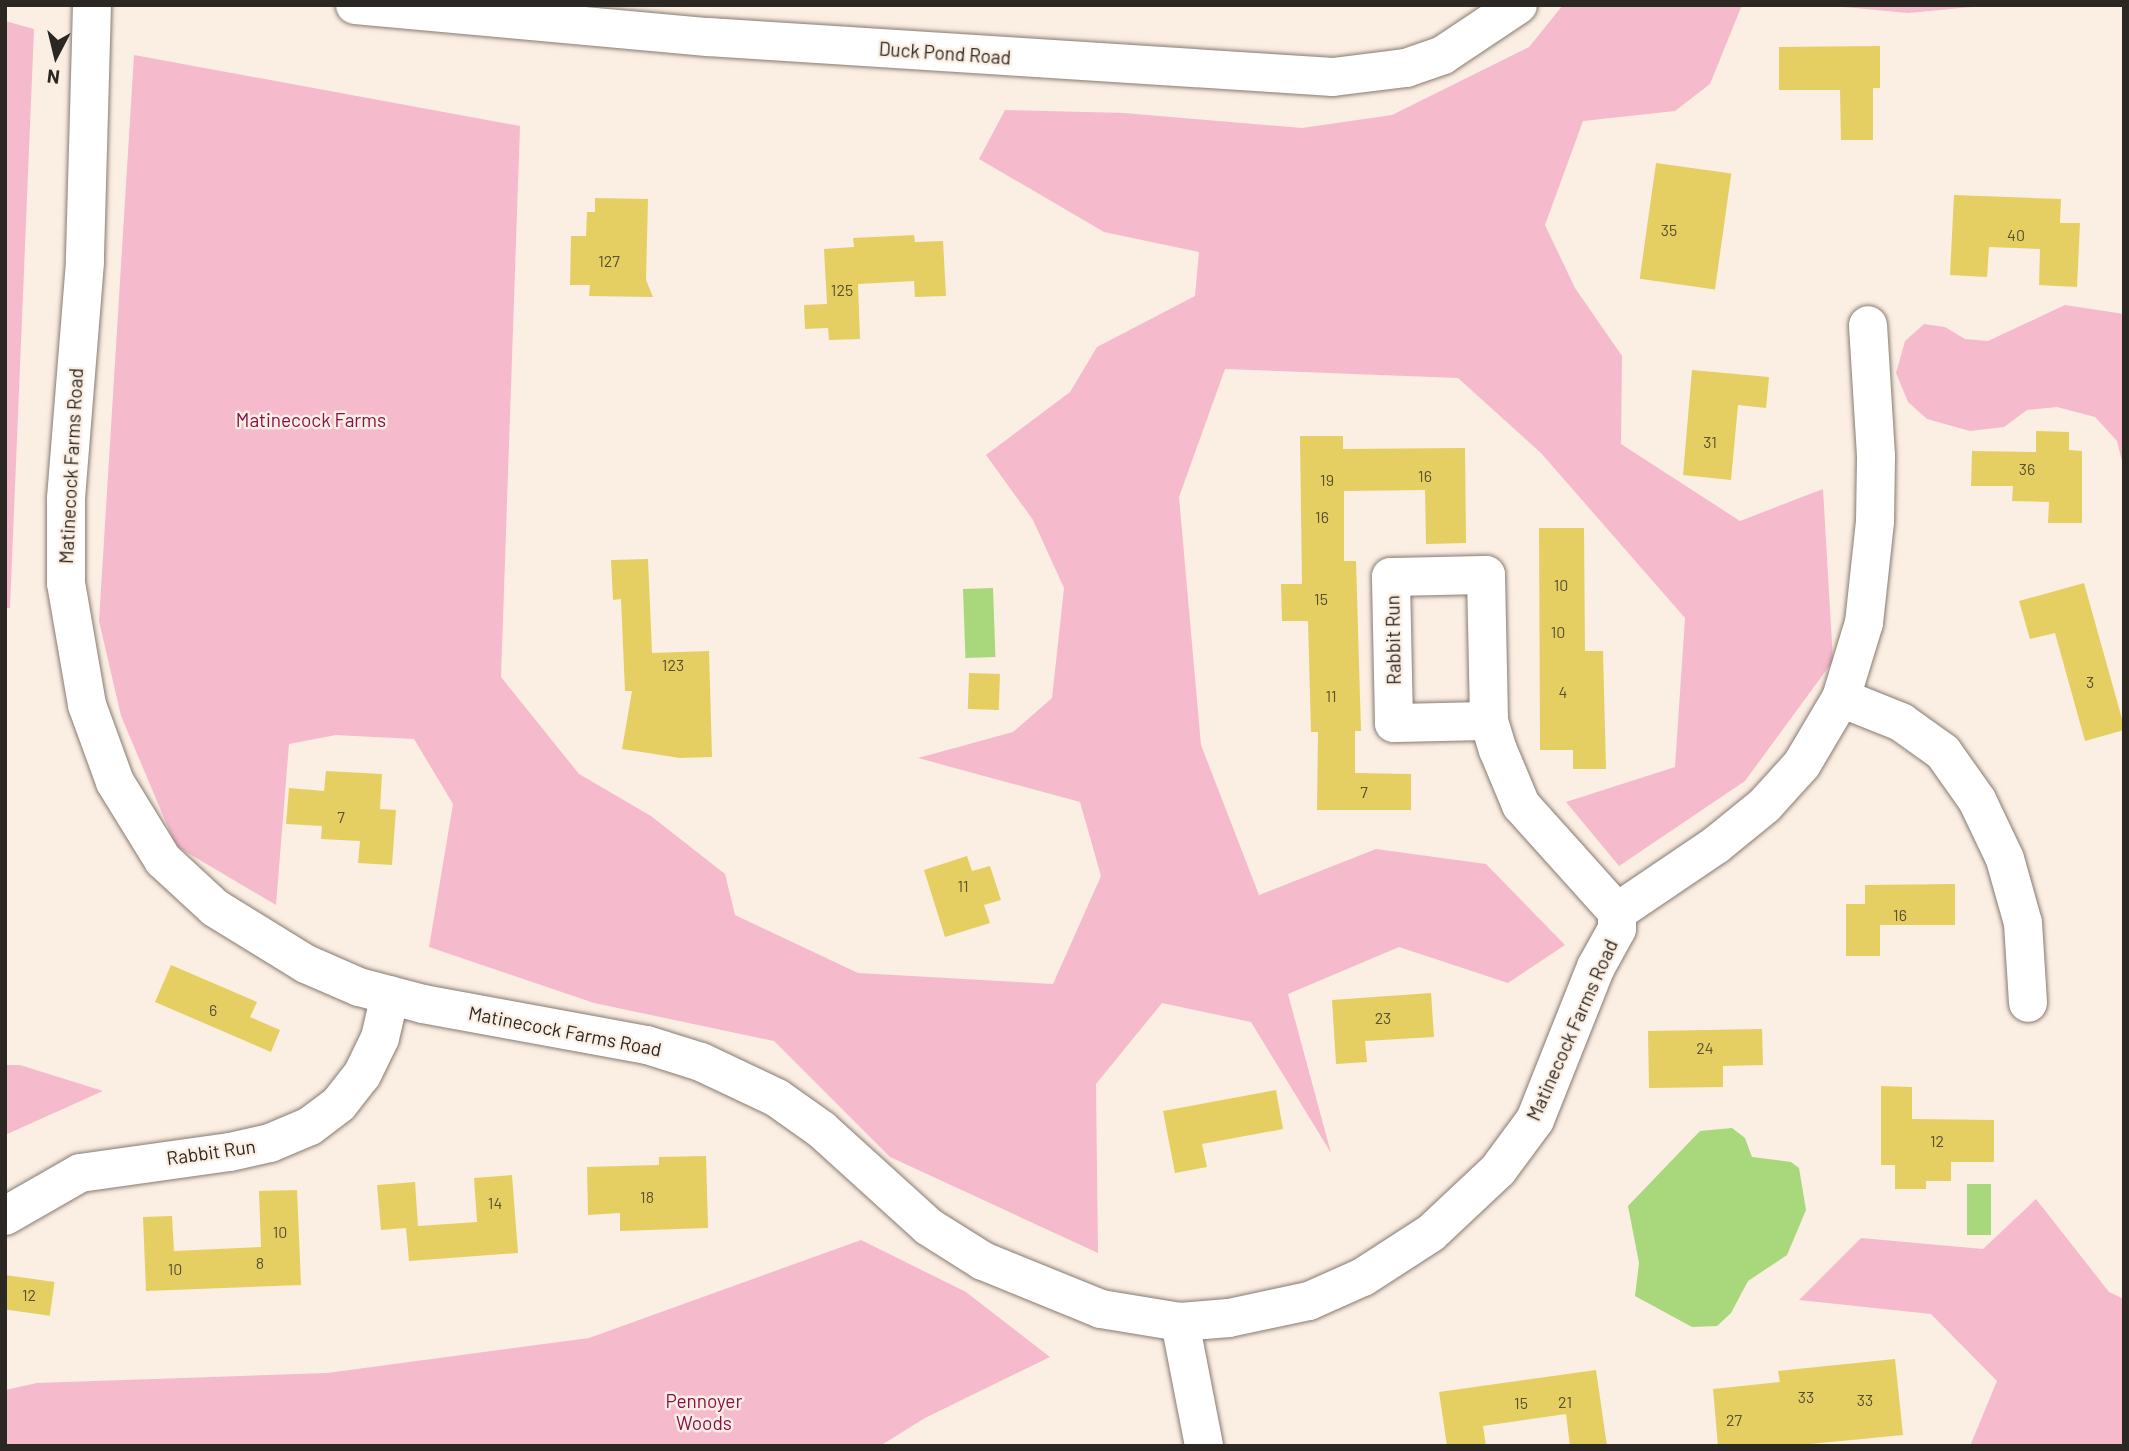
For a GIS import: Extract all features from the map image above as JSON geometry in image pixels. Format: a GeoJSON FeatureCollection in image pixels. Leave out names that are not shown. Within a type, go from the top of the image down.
{"type":"FeatureCollection","features":[{"type":"Feature","properties":{"kind":"street","name":"Matinecock Farms Road"},"geometry":{"type":"LineString","coordinates":[[92,5],[85,262],[66,513],[66,583],[87,705],[115,782],[163,860],[188,887],[306,964],[390,995],[647,1045],[701,1062],[777,1098],[822,1130],[929,1227],[983,1261],[1101,1309],[1180,1322],[1229,1318],[1310,1301],[1363,1277],[1430,1233],[1498,1170],[1535,1120],[1596,967],[1617,929],[1617,912],[1716,845],[1765,805],[1802,764],[1841,698],[1864,623],[1875,522],[1876,456],[1868,326]]}},
{"type":"Feature","properties":{"kind":"street","name":"Duck Pond Road"},"geometry":{"type":"LineString","coordinates":[[355,5],[1333,77],[1406,68],[1443,55],[1518,5]]}},
{"type":"Feature","properties":{"kind":"street"},"geometry":{"type":"LineString","coordinates":[[1841,698],[1901,722],[1943,752],[1977,800],[2005,859],[2022,923],[2028,1003]]}},
{"type":"Feature","properties":{"kind":"street"},"geometry":{"type":"LineString","coordinates":[[1489,721],[1521,805],[1617,912]]}},
{"type":"Feature","properties":{"kind":"street","name":"Rabbit Run"},"geometry":{"type":"LineString","coordinates":[[5,1216],[80,1173],[230,1152],[270,1143],[310,1126],[339,1104],[362,1075],[380,1038],[390,995]]}},
{"type":"Feature","properties":{"kind":"street"},"geometry":{"type":"LineString","coordinates":[[1180,1322],[1205,1445]]}},
{"type":"Feature","properties":{"kind":"green space","name":"Matinecock Farms"},"geometry":{"type":"Polygon","coordinates":[[[1563,5],[1742,5],[1710,84],[1675,111],[1583,121],[1545,225],[1575,288],[1622,356],[1621,444],[1740,521],[1823,489],[1833,661],[1745,781],[1619,866],[1566,802],[1675,767],[1685,618],[1541,453],[1458,378],[1225,369],[1179,497],[1201,745],[1259,895],[1376,849],[1486,864],[1565,945],[1508,983],[1399,947],[1288,994],[1331,1153],[1251,1022],[1162,1003],[1096,1084],[1098,1253],[890,1157],[774,1041],[594,1003],[429,947],[453,804],[414,739],[336,735],[289,744],[276,905],[176,846],[121,716],[99,621],[134,55],[520,126],[501,677],[579,774],[651,816],[725,874],[735,915],[858,973],[1053,984],[1101,876],[1080,802],[918,758],[1013,732],[1052,698],[1064,588],[1033,520],[986,455],[1070,392],[1097,347],[1195,296],[1199,252],[1104,232],[979,159],[1005,110],[1124,113],[1302,128],[1392,115],[1529,47],[1563,5]]]}},
{"type":"Feature","properties":{"kind":"green space"},"geometry":{"type":"Polygon","coordinates":[[[1823,5],[1982,5],[1982,6],[1908,13],[1823,5]]]}},
{"type":"Feature","properties":{"kind":"green space"},"geometry":{"type":"Polygon","coordinates":[[[5,21],[34,29],[10,608],[5,608],[5,21]]]}},
{"type":"Feature","properties":{"kind":"green space"},"geometry":{"type":"Polygon","coordinates":[[[2065,305],[2124,314],[2124,469],[2117,441],[2095,417],[2057,407],[2027,410],[2004,427],[1970,431],[1927,419],[1908,402],[1896,373],[1905,341],[1924,324],[1945,327],[1965,339],[1988,341],[2065,305]]]}},
{"type":"Feature","properties":{"kind":"green space"},"geometry":{"type":"Polygon","coordinates":[[[5,1065],[20,1065],[103,1091],[5,1135],[5,1065]]]}},
{"type":"Feature","properties":{"kind":"green space"},"geometry":{"type":"Polygon","coordinates":[[[2036,1199],[2109,1292],[2124,1299],[2124,1446],[1970,1446],[1997,1381],[1931,1314],[1799,1300],[1861,1238],[1983,1249],[2036,1199]]]}},
{"type":"Feature","properties":{"kind":"green space","name":"Pennoyer Woods"},"geometry":{"type":"Polygon","coordinates":[[[861,1240],[966,1292],[1050,1357],[925,1418],[880,1446],[5,1446],[5,1390],[37,1383],[327,1373],[589,1338],[861,1240]]]}},
{"type":"Feature","properties":{"kind":"shaded area"},"geometry":{"type":"Polygon","coordinates":[[[993,588],[995,657],[965,658],[963,589],[993,588]]]}},
{"type":"Feature","properties":{"kind":"shaded area"},"geometry":{"type":"Polygon","coordinates":[[[1732,1128],[1745,1138],[1752,1157],[1791,1162],[1799,1168],[1806,1210],[1787,1255],[1748,1281],[1731,1313],[1717,1326],[1692,1327],[1635,1296],[1639,1263],[1628,1206],[1700,1131],[1732,1128]]]}},
{"type":"Feature","properties":{"kind":"shaded area"},"geometry":{"type":"Polygon","coordinates":[[[1967,1184],[1991,1184],[1991,1235],[1967,1235],[1967,1184]]]}},
{"type":"Feature","properties":{"kind":"building"},"geometry":{"type":"Polygon","coordinates":[[[1880,46],[1880,88],[1873,88],[1873,140],[1841,140],[1840,90],[1779,90],[1779,47],[1880,46]]]}},
{"type":"Feature","properties":{"kind":"building"},"geometry":{"type":"Polygon","coordinates":[[[1656,163],[1731,174],[1715,289],[1640,279],[1656,163]]]}},
{"type":"Feature","properties":{"kind":"building"},"geometry":{"type":"Polygon","coordinates":[[[1954,195],[2061,199],[2060,223],[2080,223],[2077,287],[2039,285],[2040,249],[1989,247],[1987,277],[1950,275],[1954,195]]]}},
{"type":"Feature","properties":{"kind":"building"},"geometry":{"type":"Polygon","coordinates":[[[595,198],[648,199],[646,280],[653,297],[589,296],[590,285],[570,285],[571,236],[586,236],[587,212],[595,212],[595,198]]]}},
{"type":"Feature","properties":{"kind":"building"},"geometry":{"type":"Polygon","coordinates":[[[914,235],[915,242],[943,241],[946,296],[915,297],[914,281],[858,284],[860,339],[829,340],[828,328],[805,329],[804,305],[827,304],[824,249],[854,247],[853,238],[914,235]]]}},
{"type":"Feature","properties":{"kind":"building"},"geometry":{"type":"Polygon","coordinates":[[[1692,370],[1769,377],[1766,408],[1738,405],[1731,480],[1683,475],[1692,370]]]}},
{"type":"Feature","properties":{"kind":"building"},"geometry":{"type":"Polygon","coordinates":[[[2036,431],[2069,432],[2069,450],[2082,451],[2082,523],[2048,523],[2049,502],[2012,501],[2013,486],[1971,486],[1972,451],[2036,452],[2036,431]]]}},
{"type":"Feature","properties":{"kind":"building"},"geometry":{"type":"Polygon","coordinates":[[[1300,436],[1343,436],[1343,449],[1465,448],[1466,543],[1426,544],[1425,490],[1344,491],[1344,561],[1356,561],[1361,731],[1355,731],[1355,773],[1411,774],[1411,810],[1317,810],[1318,732],[1311,732],[1308,621],[1282,621],[1281,584],[1302,584],[1300,436]]]}},
{"type":"Feature","properties":{"kind":"building"},"geometry":{"type":"Polygon","coordinates":[[[1539,528],[1584,528],[1585,651],[1603,651],[1606,769],[1573,769],[1573,750],[1540,750],[1539,528]]]}},
{"type":"Feature","properties":{"kind":"building"},"geometry":{"type":"Polygon","coordinates":[[[648,559],[652,653],[709,651],[712,757],[680,758],[622,749],[632,691],[625,691],[621,599],[613,600],[611,560],[648,559]]]}},
{"type":"Feature","properties":{"kind":"building"},"geometry":{"type":"Polygon","coordinates":[[[2084,583],[2124,726],[2124,730],[2085,741],[2055,633],[2030,639],[2019,601],[2084,583]]]}},
{"type":"Feature","properties":{"kind":"building"},"geometry":{"type":"Polygon","coordinates":[[[969,673],[1000,674],[999,710],[968,709],[969,673]]]}},
{"type":"Feature","properties":{"kind":"building"},"geometry":{"type":"Polygon","coordinates":[[[326,771],[382,774],[380,809],[396,810],[392,865],[358,863],[360,841],[321,839],[322,826],[286,824],[289,788],[324,791],[326,771]]]}},
{"type":"Feature","properties":{"kind":"building"},"geometry":{"type":"Polygon","coordinates":[[[967,856],[972,871],[990,866],[1001,900],[984,905],[990,923],[945,937],[924,870],[967,856]]]}},
{"type":"Feature","properties":{"kind":"building"},"geometry":{"type":"Polygon","coordinates":[[[1955,884],[1955,925],[1880,925],[1880,956],[1846,956],[1846,904],[1865,904],[1865,885],[1955,884]]]}},
{"type":"Feature","properties":{"kind":"building"},"geometry":{"type":"Polygon","coordinates":[[[171,965],[257,1002],[250,1017],[280,1030],[271,1052],[155,1002],[171,965]]]}},
{"type":"Feature","properties":{"kind":"building"},"geometry":{"type":"Polygon","coordinates":[[[1431,993],[1434,1037],[1365,1041],[1367,1062],[1336,1064],[1332,1000],[1431,993]]]}},
{"type":"Feature","properties":{"kind":"building"},"geometry":{"type":"Polygon","coordinates":[[[1762,1029],[1763,1065],[1723,1066],[1723,1087],[1649,1088],[1648,1031],[1762,1029]]]}},
{"type":"Feature","properties":{"kind":"building"},"geometry":{"type":"Polygon","coordinates":[[[1881,1086],[1912,1087],[1912,1119],[1994,1120],[1994,1162],[1951,1162],[1951,1181],[1926,1181],[1926,1189],[1895,1189],[1895,1165],[1881,1165],[1881,1086]]]}},
{"type":"Feature","properties":{"kind":"building"},"geometry":{"type":"Polygon","coordinates":[[[1276,1090],[1283,1129],[1202,1144],[1207,1167],[1175,1173],[1163,1111],[1276,1090]]]}},
{"type":"Feature","properties":{"kind":"building"},"geometry":{"type":"Polygon","coordinates":[[[706,1156],[708,1228],[620,1231],[620,1213],[588,1215],[587,1167],[659,1165],[659,1157],[706,1156]]]}},
{"type":"Feature","properties":{"kind":"building"},"geometry":{"type":"Polygon","coordinates":[[[512,1175],[518,1253],[409,1261],[406,1228],[381,1230],[377,1185],[415,1182],[418,1226],[477,1222],[474,1178],[512,1175]]]}},
{"type":"Feature","properties":{"kind":"building"},"geometry":{"type":"Polygon","coordinates":[[[297,1190],[301,1285],[146,1291],[143,1217],[172,1216],[174,1251],[261,1247],[259,1191],[297,1190]]]}},
{"type":"Feature","properties":{"kind":"building"},"geometry":{"type":"Polygon","coordinates":[[[5,1275],[55,1282],[50,1316],[5,1309],[5,1275]]]}},
{"type":"Feature","properties":{"kind":"building"},"geometry":{"type":"Polygon","coordinates":[[[1895,1359],[1903,1435],[1790,1446],[1718,1446],[1713,1389],[1780,1382],[1778,1371],[1895,1359]]]}},
{"type":"Feature","properties":{"kind":"building"},"geometry":{"type":"Polygon","coordinates":[[[1596,1370],[1607,1446],[1570,1446],[1566,1414],[1483,1426],[1486,1446],[1447,1446],[1439,1392],[1596,1370]]]}}]}
